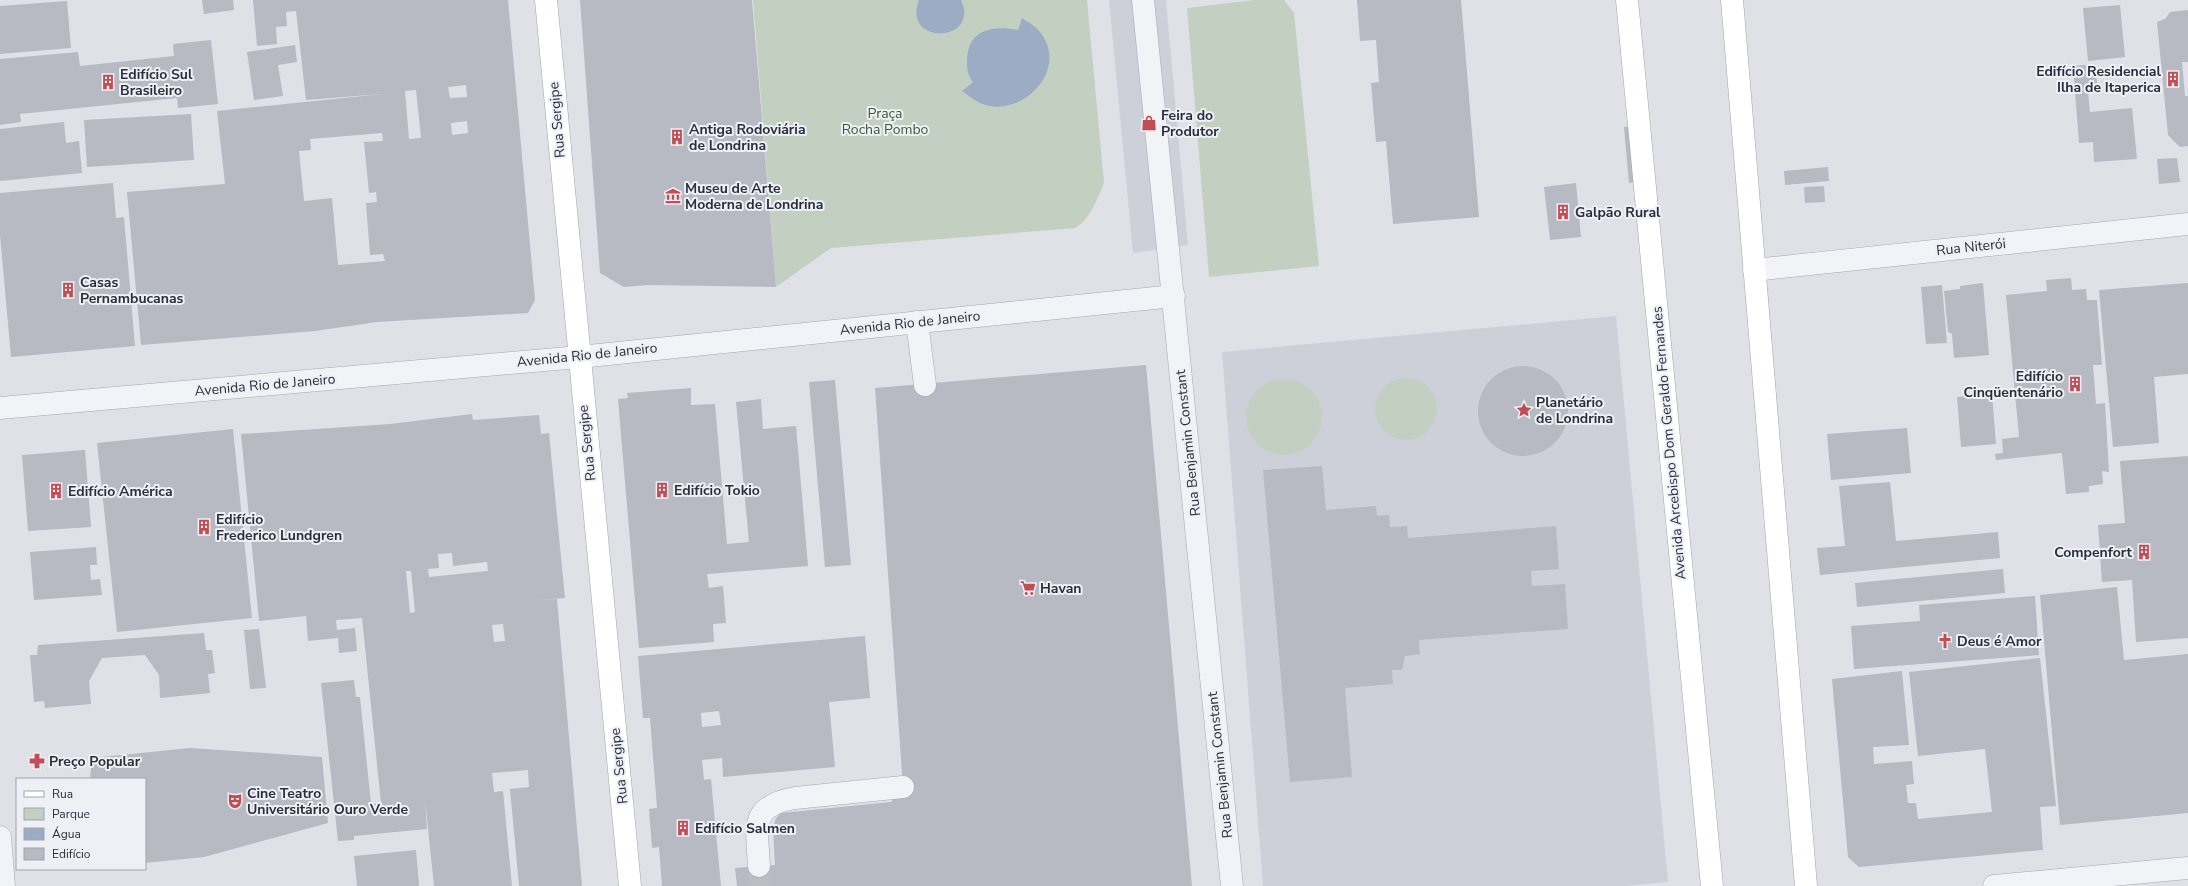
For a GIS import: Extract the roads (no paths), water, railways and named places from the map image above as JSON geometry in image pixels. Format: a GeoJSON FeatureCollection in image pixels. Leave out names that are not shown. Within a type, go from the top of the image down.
{"type":"FeatureCollection","features":[{"type":"Feature","properties":{"kind":"main road","name":"Rua Sergipe"},"geometry":{"type":"LineString","coordinates":[[546,0],[630,886]]}},
{"type":"Feature","properties":{"kind":"main road","name":"Avenida Arcebispo Dom Geraldo Fernandes"},"geometry":{"type":"LineString","coordinates":[[1627,0],[1712,886]]}},
{"type":"Feature","properties":{"kind":"main road"},"geometry":{"type":"LineString","coordinates":[[1732,0],[1806,886]]}},
{"type":"Feature","properties":{"kind":"street","name":"Rua Benjamin Constant"},"geometry":{"type":"LineString","coordinates":[[1143,0],[1174,296],[1232,886]]}},
{"type":"Feature","properties":{"kind":"street","name":"Rua Niterói"},"geometry":{"type":"LineString","coordinates":[[1754,270],[2188,224]]}},
{"type":"Feature","properties":{"kind":"street","name":"Avenida Rio de Janeiro"},"geometry":{"type":"LineString","coordinates":[[0,408],[579,357],[1174,296]]}},
{"type":"Feature","properties":{"kind":"street"},"geometry":{"type":"LineString","coordinates":[[917,322],[925,384]]}},
{"type":"Feature","properties":{"kind":"street"},"geometry":{"type":"LineString","coordinates":[[759,866],[757,834],[759,819],[768,806],[778,801],[795,798],[903,787]]}},
{"type":"Feature","properties":{"kind":"street"},"geometry":{"type":"LineString","coordinates":[[0,837],[4,886]]}},
{"type":"Feature","properties":{"kind":"street"},"geometry":{"type":"LineString","coordinates":[[1994,886],[2188,868]]}},
{"type":"Feature","properties":{"kind":"water"},"geometry":{"type":"Polygon","coordinates":[[[919,0],[961,0],[964,14],[960,25],[952,31],[941,33],[930,32],[921,25],[916,15],[919,0]]]}},
{"type":"Feature","properties":{"kind":"water"},"geometry":{"type":"Polygon","coordinates":[[[1022,18],[1041,33],[1049,50],[1049,65],[1044,78],[1035,90],[1023,99],[1010,105],[995,107],[980,103],[962,91],[973,82],[969,75],[967,65],[968,51],[971,43],[976,36],[990,29],[999,28],[1018,30],[1022,18]]]}},
{"type":"Feature","properties":{"kind":"tunnel"},"geometry":{"type":"LineString","coordinates":[[759,866],[760,886]]}},
{"type":"Feature","properties":{"kind":"place","name":"Edifício Residencial Ilha de Itaperica"},"geometry":{"type":"Point","coordinates":[2173,79]}},
{"type":"Feature","properties":{"kind":"place","name":"Edifício Sul Brasileiro"},"geometry":{"type":"Point","coordinates":[108,82]}},
{"type":"Feature","properties":{"kind":"place","name":"Feira do Produtor"},"geometry":{"type":"Point","coordinates":[1149,123]}},
{"type":"Feature","properties":{"kind":"place","name":"Antiga Rodoviária de Londrina"},"geometry":{"type":"Point","coordinates":[677,137]}},
{"type":"Feature","properties":{"kind":"place","name":"Museu de Arte Moderna de Londrina"},"geometry":{"type":"Point","coordinates":[673,196]}},
{"type":"Feature","properties":{"kind":"place","name":"Galpão Rural"},"geometry":{"type":"Point","coordinates":[1563,212]}},
{"type":"Feature","properties":{"kind":"place","name":"Casas Pernambucanas"},"geometry":{"type":"Point","coordinates":[68,290]}},
{"type":"Feature","properties":{"kind":"place","name":"Edifício Cinqüentenário"},"geometry":{"type":"Point","coordinates":[2075,384]}},
{"type":"Feature","properties":{"kind":"place","name":"Planetário de Londrina"},"geometry":{"type":"Point","coordinates":[1524,410]}},
{"type":"Feature","properties":{"kind":"place","name":"Edifício Tokio"},"geometry":{"type":"Point","coordinates":[662,490]}},
{"type":"Feature","properties":{"kind":"place","name":"Edifício América"},"geometry":{"type":"Point","coordinates":[56,491]}},
{"type":"Feature","properties":{"kind":"place","name":"Edifício Frederico Lundgren"},"geometry":{"type":"Point","coordinates":[204,527]}},
{"type":"Feature","properties":{"kind":"place","name":"Compenfort"},"geometry":{"type":"Point","coordinates":[2144,552]}},
{"type":"Feature","properties":{"kind":"place","name":"Havan"},"geometry":{"type":"Point","coordinates":[1028,588]}},
{"type":"Feature","properties":{"kind":"place","name":"Deus é Amor"},"geometry":{"type":"Point","coordinates":[1945,641]}},
{"type":"Feature","properties":{"kind":"place","name":"Preço Popular"},"geometry":{"type":"Point","coordinates":[37,761]}},
{"type":"Feature","properties":{"kind":"place","name":"Cine Teatro Universitário Ouro Verde"},"geometry":{"type":"Point","coordinates":[235,801]}},
{"type":"Feature","properties":{"kind":"place","name":"Edifício Salmen"},"geometry":{"type":"Point","coordinates":[683,828]}},
{"type":"Feature","properties":{"kind":"park label","name":"Praça Rocha Pombo"},"geometry":{"type":"Point","coordinates":[885,122]}}]}
